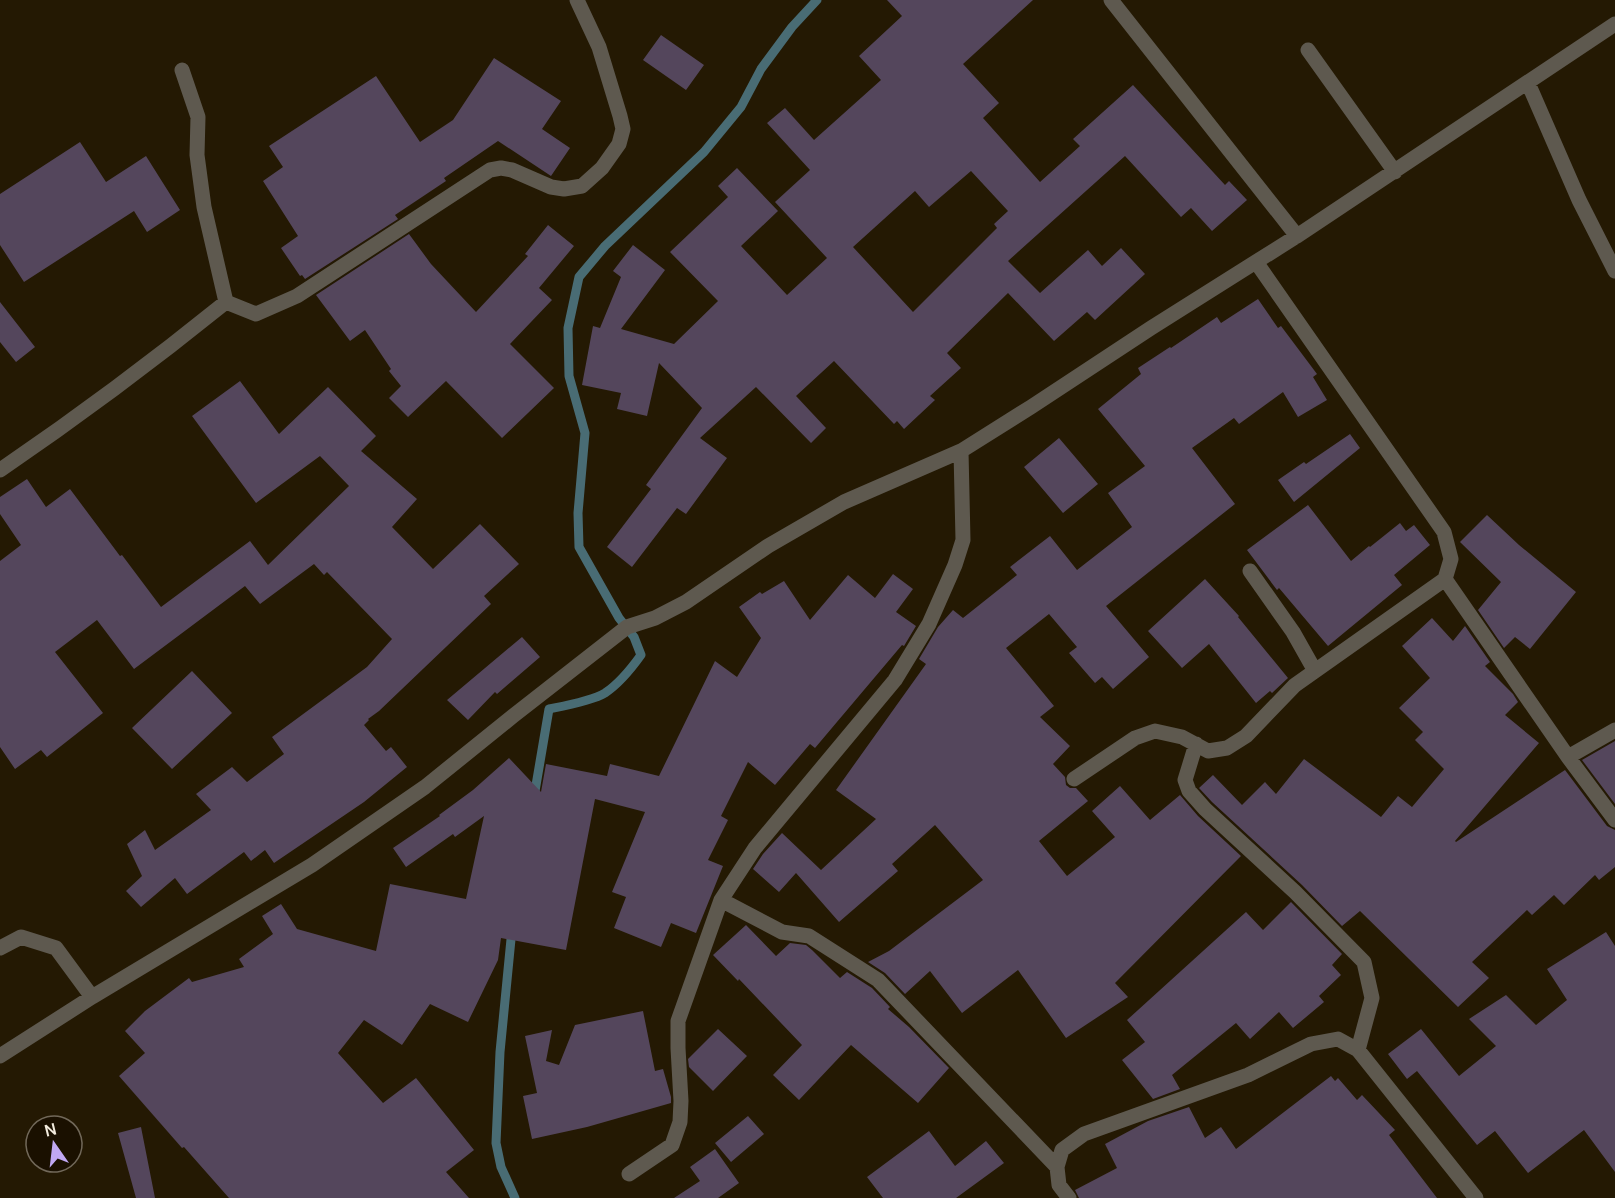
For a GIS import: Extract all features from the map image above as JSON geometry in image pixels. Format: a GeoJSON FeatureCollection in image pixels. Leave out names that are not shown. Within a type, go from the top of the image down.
{"type":"FeatureCollection","features":[{"type":"Feature","properties":{"kind":"street"},"geometry":{"type":"LineString","coordinates":[[226,302],[256,314],[297,296],[490,170],[501,168],[512,170],[551,187],[564,189],[582,186],[602,168],[619,144],[623,129],[599,47],[578,0]]}},
{"type":"Feature","properties":{"kind":"street"},"geometry":{"type":"LineString","coordinates":[[1111,0],[1297,236]]}},
{"type":"Feature","properties":{"kind":"street"},"geometry":{"type":"LineString","coordinates":[[0,1056],[92,997],[312,865],[424,787],[627,627],[655,618],[686,602],[768,546],[844,502],[961,451],[1297,236],[1615,24]]}},
{"type":"Feature","properties":{"kind":"street"},"geometry":{"type":"LineString","coordinates":[[1308,50],[1395,171]]}},
{"type":"Feature","properties":{"kind":"street"},"geometry":{"type":"LineString","coordinates":[[182,69],[198,117],[197,154],[204,207],[226,302]]}},
{"type":"Feature","properties":{"kind":"street"},"geometry":{"type":"LineString","coordinates":[[1528,83],[1579,200],[1615,271]]}},
{"type":"Feature","properties":{"kind":"street"},"geometry":{"type":"LineString","coordinates":[[1074,779],[1135,738],[1155,731],[1182,737],[1208,751],[1227,748],[1246,736],[1295,685],[1445,579],[1451,559],[1444,532],[1256,262]]}},
{"type":"Feature","properties":{"kind":"street"},"geometry":{"type":"LineString","coordinates":[[0,470],[166,351],[226,302]]}},
{"type":"Feature","properties":{"kind":"street"},"geometry":{"type":"LineString","coordinates":[[629,1173],[672,1144],[680,1122],[678,1021],[721,900],[755,848],[890,687],[929,624],[955,565],[963,540],[961,451]]}},
{"type":"Feature","properties":{"kind":"street"},"geometry":{"type":"LineString","coordinates":[[1250,571],[1293,632],[1315,671]]}},
{"type":"Feature","properties":{"kind":"street"},"geometry":{"type":"LineString","coordinates":[[1445,579],[1568,758],[1615,820]]}},
{"type":"Feature","properties":{"kind":"street"},"geometry":{"type":"LineString","coordinates":[[1568,758],[1615,730]]}},
{"type":"Feature","properties":{"kind":"street"},"geometry":{"type":"LineString","coordinates":[[1196,744],[1185,780],[1189,791],[1205,810],[1295,892],[1364,962],[1372,998],[1358,1050]]}},
{"type":"Feature","properties":{"kind":"street"},"geometry":{"type":"LineString","coordinates":[[721,900],[782,932],[809,936],[878,980],[1057,1167]]}},
{"type":"Feature","properties":{"kind":"street"},"geometry":{"type":"LineString","coordinates":[[0,948],[21,938],[56,948],[92,997]]}},
{"type":"Feature","properties":{"kind":"street"},"geometry":{"type":"LineString","coordinates":[[1069,1198],[1059,1185],[1057,1167],[1062,1150],[1084,1134],[1248,1075],[1311,1044],[1338,1039],[1358,1050],[1476,1198]]}},
{"type":"Feature","properties":{"kind":"building"},"geometry":{"type":"Polygon","coordinates":[[[887,0],[1033,0],[963,64],[999,103],[983,118],[1040,182],[1080,146],[1073,139],[1133,85],[1225,185],[1229,181],[1247,200],[1212,231],[1191,208],[1181,217],[1125,156],[1008,261],[1040,293],[1088,250],[1102,266],[1121,248],[1145,274],[1095,320],[1087,312],[1054,341],[1008,293],[947,353],[961,368],[930,396],[935,400],[904,429],[897,421],[894,424],[834,361],[796,396],[826,428],[811,443],[756,387],[700,438],[727,458],[686,514],[677,508],[632,567],[607,547],[651,489],[646,485],[702,408],[659,363],[647,416],[617,409],[621,393],[582,385],[593,326],[600,328],[621,277],[613,271],[633,245],[665,270],[621,329],[674,344],[718,301],[670,252],[728,197],[718,186],[737,168],[778,211],[741,246],[787,295],[827,258],[775,202],[810,170],[767,123],[785,108],[814,140],[881,80],[859,56],[902,16],[887,0]],[[971,171],[929,207],[915,191],[853,247],[913,312],[997,228],[994,224],[1008,211],[971,171]]]}},
{"type":"Feature","properties":{"kind":"building"},"geometry":{"type":"Polygon","coordinates":[[[661,35],[704,65],[686,90],[643,60],[661,35]]]}},
{"type":"Feature","properties":{"kind":"building"},"geometry":{"type":"Polygon","coordinates":[[[494,58],[561,101],[542,129],[570,148],[551,176],[498,141],[444,178],[446,181],[395,215],[398,219],[305,279],[302,275],[300,276],[281,248],[298,236],[263,181],[283,167],[269,146],[376,76],[420,142],[453,120],[494,58]]]}},
{"type":"Feature","properties":{"kind":"building"},"geometry":{"type":"Polygon","coordinates":[[[80,142],[106,182],[146,156],[180,210],[147,232],[134,211],[24,282],[0,245],[0,194],[80,142]]]}},
{"type":"Feature","properties":{"kind":"building"},"geometry":{"type":"Polygon","coordinates":[[[548,225],[574,246],[539,288],[552,300],[510,344],[554,388],[502,438],[446,381],[408,417],[389,398],[401,386],[389,371],[391,369],[365,330],[350,341],[316,295],[409,234],[431,264],[476,312],[528,256],[525,254],[548,225]]]}},
{"type":"Feature","properties":{"kind":"building"},"geometry":{"type":"Polygon","coordinates":[[[1258,299],[1278,328],[1281,326],[1317,374],[1313,377],[1327,400],[1298,417],[1283,392],[1239,424],[1234,418],[1192,448],[1235,504],[1106,606],[1149,657],[1113,689],[1102,677],[1095,683],[1069,653],[1077,647],[1049,614],[1006,648],[1054,706],[1040,717],[1070,746],[1053,764],[1065,777],[1066,785],[1076,788],[1088,801],[1039,841],[1067,876],[1115,837],[1092,811],[1120,786],[1150,820],[1180,795],[1198,816],[1241,856],[1115,983],[1128,997],[1066,1038],[1018,970],[962,1013],[930,971],[905,994],[885,973],[868,962],[889,951],[983,880],[935,825],[892,864],[898,871],[839,922],[796,873],[779,892],[753,869],[782,833],[821,870],[876,819],[836,790],[926,664],[919,659],[938,627],[953,610],[963,618],[1017,575],[1010,567],[1050,536],[1077,570],[1132,527],[1108,493],[1145,466],[1098,409],[1141,374],[1138,368],[1217,317],[1221,323],[1258,299]]]}},
{"type":"Feature","properties":{"kind":"building"},"geometry":{"type":"Polygon","coordinates":[[[0,302],[35,347],[16,362],[0,342],[0,302]]]}},
{"type":"Feature","properties":{"kind":"building"},"geometry":{"type":"Polygon","coordinates":[[[240,381],[279,434],[328,387],[376,436],[361,451],[417,499],[392,527],[433,569],[480,524],[519,564],[484,596],[491,604],[364,725],[386,751],[391,747],[407,767],[364,802],[274,863],[265,850],[251,861],[244,852],[187,894],[175,878],[141,907],[126,891],[142,876],[127,844],[145,830],[155,850],[211,810],[196,794],[232,767],[247,782],[284,754],[272,737],[367,667],[392,639],[327,572],[324,575],[314,564],[260,604],[245,586],[134,669],[97,620],[55,652],[103,713],[47,757],[41,750],[15,769],[0,747],[0,561],[21,545],[0,514],[0,497],[27,479],[46,507],[70,489],[161,607],[250,541],[268,565],[349,486],[320,456],[256,503],[192,416],[240,381]]]}},
{"type":"Feature","properties":{"kind":"building"},"geometry":{"type":"Polygon","coordinates":[[[1350,434],[1360,448],[1294,502],[1278,480],[1350,434]]]}},
{"type":"Feature","properties":{"kind":"building"},"geometry":{"type":"Polygon","coordinates":[[[1059,438],[1098,484],[1063,513],[1024,467],[1059,438]]]}},
{"type":"Feature","properties":{"kind":"building"},"geometry":{"type":"Polygon","coordinates":[[[1308,505],[1351,561],[1400,523],[1406,531],[1414,525],[1430,545],[1394,575],[1402,585],[1328,646],[1279,588],[1277,590],[1247,550],[1308,505]]]}},
{"type":"Feature","properties":{"kind":"building"},"geometry":{"type":"Polygon","coordinates":[[[1487,515],[1576,592],[1530,649],[1515,637],[1504,648],[1478,610],[1501,582],[1460,542],[1487,515]]]}},
{"type":"Feature","properties":{"kind":"building"},"geometry":{"type":"Polygon","coordinates":[[[893,574],[913,589],[896,612],[916,626],[904,646],[902,645],[815,748],[810,744],[775,785],[748,762],[721,816],[728,820],[708,860],[723,866],[696,933],[671,923],[661,947],[614,928],[626,897],[612,892],[645,812],[595,799],[566,950],[501,938],[498,960],[468,1022],[430,1004],[402,1045],[364,1020],[338,1053],[383,1103],[416,1078],[474,1150],[446,1172],[469,1198],[229,1198],[119,1076],[145,1053],[125,1031],[145,1011],[189,978],[192,982],[244,967],[239,959],[273,934],[262,916],[281,904],[297,929],[376,951],[390,884],[466,899],[484,816],[455,837],[453,834],[406,867],[393,848],[440,816],[509,758],[541,792],[546,764],[607,776],[610,764],[659,776],[715,661],[737,677],[761,638],[739,607],[760,592],[762,594],[784,581],[810,620],[848,575],[875,598],[893,574]]]}},
{"type":"Feature","properties":{"kind":"building"},"geometry":{"type":"Polygon","coordinates":[[[1205,579],[1239,616],[1288,678],[1272,693],[1270,691],[1256,703],[1209,644],[1182,668],[1148,631],[1205,579]]]}},
{"type":"Feature","properties":{"kind":"building"},"geometry":{"type":"Polygon","coordinates":[[[1432,618],[1453,641],[1465,626],[1490,662],[1485,666],[1518,702],[1505,715],[1539,743],[1455,841],[1565,770],[1607,826],[1615,830],[1615,867],[1599,880],[1595,875],[1564,905],[1554,895],[1532,915],[1527,910],[1472,962],[1489,978],[1458,1007],[1360,911],[1342,926],[1199,788],[1213,775],[1242,805],[1265,782],[1276,794],[1304,759],[1381,817],[1398,796],[1412,807],[1444,769],[1415,740],[1423,732],[1399,708],[1430,678],[1402,646],[1432,618]]]}},
{"type":"Feature","properties":{"kind":"building"},"geometry":{"type":"Polygon","coordinates":[[[522,637],[540,657],[497,694],[495,692],[468,720],[447,700],[522,637]]]}},
{"type":"Feature","properties":{"kind":"building"},"geometry":{"type":"Polygon","coordinates":[[[192,671],[232,713],[172,769],[132,728],[192,671]]]}},
{"type":"Feature","properties":{"kind":"building"},"geometry":{"type":"Polygon","coordinates":[[[1615,741],[1615,804],[1582,760],[1615,741]]]}},
{"type":"Feature","properties":{"kind":"building"},"geometry":{"type":"Polygon","coordinates":[[[1291,902],[1342,954],[1332,965],[1341,975],[1319,996],[1324,1002],[1293,1028],[1279,1012],[1250,1039],[1236,1023],[1172,1075],[1180,1089],[1153,1099],[1122,1060],[1145,1042],[1127,1020],[1246,912],[1263,930],[1291,902]]]}},
{"type":"Feature","properties":{"kind":"building"},"geometry":{"type":"Polygon","coordinates":[[[746,925],[776,956],[790,943],[806,945],[840,978],[847,972],[872,988],[890,1007],[888,1009],[949,1068],[918,1103],[851,1045],[799,1100],[773,1075],[802,1045],[713,955],[746,925]]]}},
{"type":"Feature","properties":{"kind":"building"},"geometry":{"type":"Polygon","coordinates":[[[1606,932],[1615,946],[1615,1172],[1584,1130],[1528,1173],[1495,1131],[1477,1145],[1417,1071],[1407,1079],[1388,1054],[1421,1029],[1459,1076],[1496,1046],[1469,1019],[1506,995],[1536,1025],[1567,1000],[1547,969],[1606,932]]]}},
{"type":"Feature","properties":{"kind":"building"},"geometry":{"type":"Polygon","coordinates":[[[643,1011],[655,1071],[663,1069],[671,1103],[587,1127],[532,1139],[523,1096],[537,1093],[525,1036],[552,1030],[546,1061],[559,1065],[575,1025],[643,1011]]]}},
{"type":"Feature","properties":{"kind":"building"},"geometry":{"type":"Polygon","coordinates":[[[718,1029],[747,1056],[713,1091],[689,1067],[688,1059],[718,1029]]]}},
{"type":"Feature","properties":{"kind":"building"},"geometry":{"type":"Polygon","coordinates":[[[1331,1076],[1335,1081],[1338,1078],[1357,1100],[1362,1095],[1395,1130],[1389,1135],[1437,1198],[1079,1198],[1075,1190],[1117,1168],[1105,1144],[1148,1121],[1189,1107],[1205,1138],[1221,1127],[1236,1149],[1331,1076]]]}},
{"type":"Feature","properties":{"kind":"building"},"geometry":{"type":"Polygon","coordinates":[[[748,1116],[764,1134],[731,1162],[715,1143],[748,1116]]]}},
{"type":"Feature","properties":{"kind":"building"},"geometry":{"type":"Polygon","coordinates":[[[141,1127],[155,1198],[136,1198],[118,1133],[141,1127]]]}},
{"type":"Feature","properties":{"kind":"building"},"geometry":{"type":"Polygon","coordinates":[[[929,1131],[955,1166],[986,1141],[1004,1163],[956,1198],[883,1198],[867,1177],[929,1131]]]}},
{"type":"Feature","properties":{"kind":"building"},"geometry":{"type":"Polygon","coordinates":[[[715,1149],[739,1183],[718,1198],[674,1198],[700,1181],[690,1167],[715,1149]]]}},
{"type":"Feature","properties":{"kind":"waterway"},"geometry":{"type":"LineString","coordinates":[[534,797],[549,709],[586,701],[605,693],[625,676],[641,655],[634,637],[619,618],[579,547],[578,513],[585,433],[569,376],[568,328],[579,277],[605,246],[704,152],[741,107],[761,69],[792,27],[817,0]]}},
{"type":"Feature","properties":{"kind":"waterway"},"geometry":{"type":"LineString","coordinates":[[512,929],[500,1052],[496,1143],[501,1167],[515,1198]]}}]}
